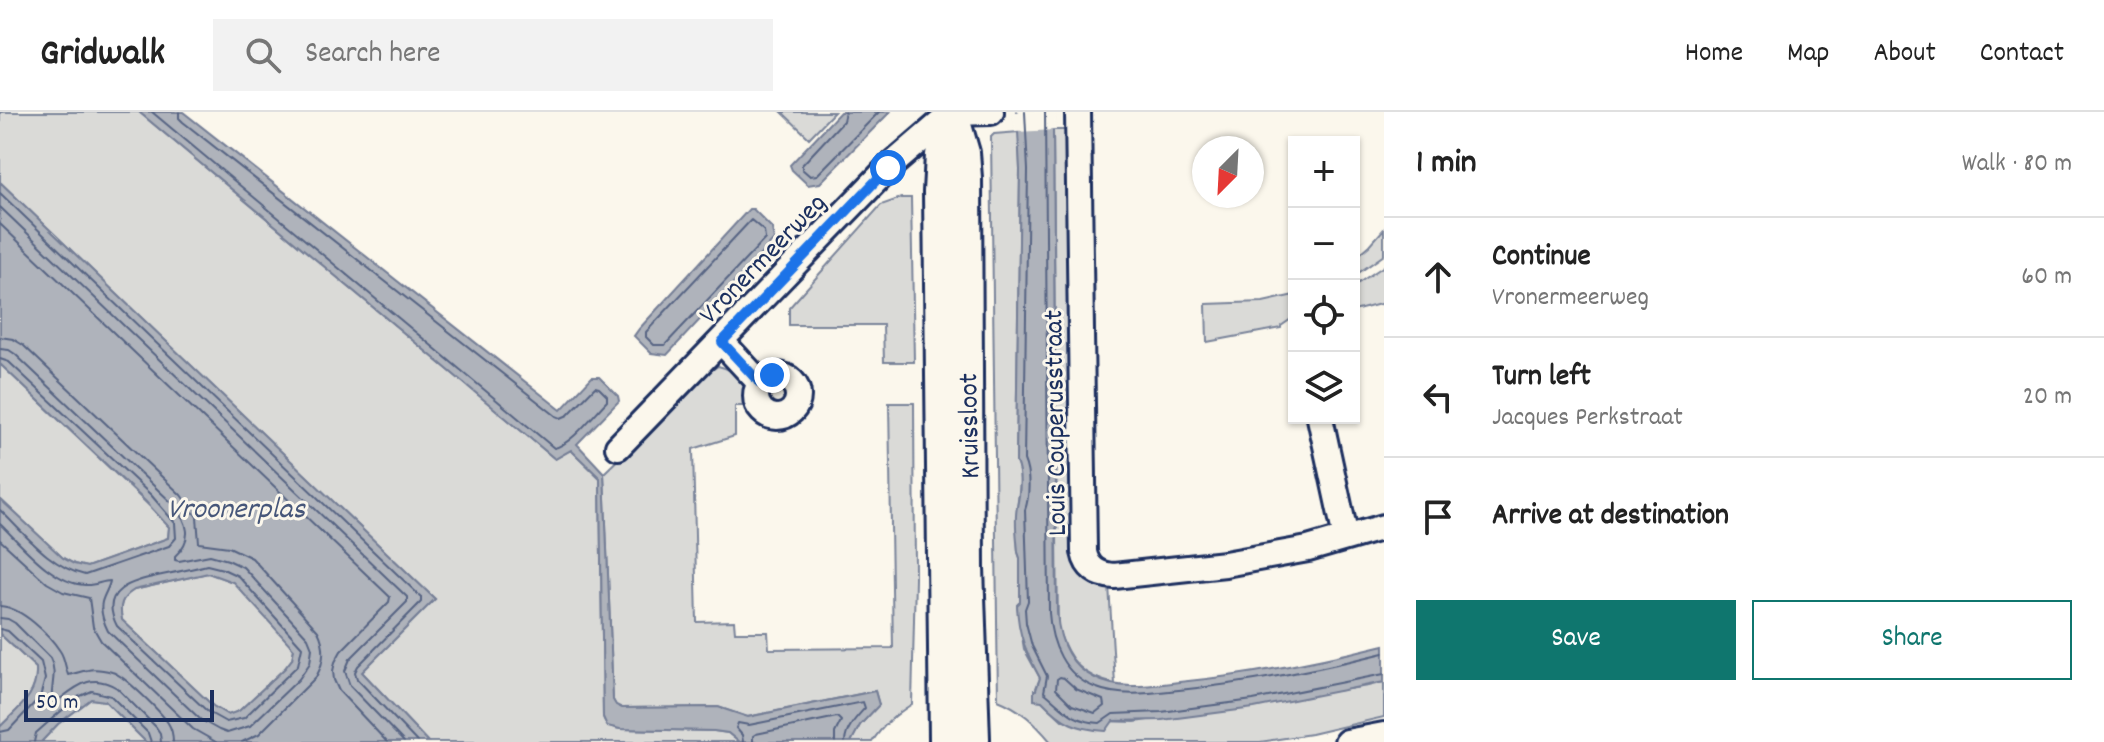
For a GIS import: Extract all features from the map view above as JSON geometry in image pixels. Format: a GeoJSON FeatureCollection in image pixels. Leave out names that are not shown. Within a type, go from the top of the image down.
{"type":"FeatureCollection","features":[{"type":"Feature","properties":{"kind":"street"},"geometry":{"type":"LineString","coordinates":[[952,113],[991,112]]}},
{"type":"Feature","properties":{"kind":"street","name":"Louis Couperusstraat"},"geometry":{"type":"LineString","coordinates":[[1078,112],[1084,552],[1087,563],[1099,573],[1114,576],[1225,564],[1308,549],[1384,527]]}},
{"type":"Feature","properties":{"kind":"street","name":"Vronermeerweg"},"geometry":{"type":"LineString","coordinates":[[618,447],[888,168],[952,113]]}},
{"type":"Feature","properties":{"kind":"street","name":"Kruissloot"},"geometry":{"type":"LineString","coordinates":[[952,113],[941,155],[939,192],[960,741]]}},
{"type":"Feature","properties":{"kind":"street"},"geometry":{"type":"LineString","coordinates":[[722,342],[760,383]]}},
{"type":"Feature","properties":{"kind":"street"},"geometry":{"type":"LineString","coordinates":[[1321,424],[1346,538]]}},
{"type":"Feature","properties":{"kind":"street"},"geometry":{"type":"LineString","coordinates":[[1347,742],[1384,735]]}},
{"type":"Feature","properties":{"kind":"shaded area"},"geometry":{"type":"Polygon","coordinates":[[[0,112],[139,112],[555,459],[571,450],[600,478],[604,719],[614,728],[714,731],[728,733],[739,742],[428,742],[362,672],[435,599],[0,182],[0,112]]]}},
{"type":"Feature","properties":{"kind":"shaded area"},"geometry":{"type":"Polygon","coordinates":[[[782,112],[834,112],[809,138],[782,112]]]}},
{"type":"Feature","properties":{"kind":"shaded area"},"geometry":{"type":"Polygon","coordinates":[[[1053,130],[1068,130],[1074,548],[1109,585],[1115,684],[1093,677],[1078,666],[1058,629],[1053,130]]]}},
{"type":"Feature","properties":{"kind":"shaded area"},"geometry":{"type":"Polygon","coordinates":[[[1019,132],[1016,462],[1020,481],[1017,518],[1020,602],[1017,605],[1024,649],[1040,678],[1036,688],[1042,701],[1062,720],[1135,722],[1384,682],[1384,717],[1260,742],[1051,742],[1027,717],[998,700],[991,137],[994,134],[1019,132]]]}},
{"type":"Feature","properties":{"kind":"shaded area"},"geometry":{"type":"Polygon","coordinates":[[[911,198],[914,362],[884,362],[883,325],[789,325],[789,308],[881,205],[911,198]]]}},
{"type":"Feature","properties":{"kind":"shaded area"},"geometry":{"type":"Polygon","coordinates":[[[1384,229],[1384,255],[1360,272],[1360,254],[1384,229]]]}},
{"type":"Feature","properties":{"kind":"shaded area"},"geometry":{"type":"Polygon","coordinates":[[[1384,266],[1384,303],[1360,309],[1360,282],[1384,266]]]}},
{"type":"Feature","properties":{"kind":"shaded area"},"geometry":{"type":"Polygon","coordinates":[[[1288,296],[1288,321],[1281,328],[1207,342],[1206,304],[1263,302],[1288,296]]]}},
{"type":"Feature","properties":{"kind":"shaded area"},"geometry":{"type":"Polygon","coordinates":[[[0,364],[160,516],[169,527],[168,538],[87,567],[74,564],[63,558],[0,499],[0,364]]]}},
{"type":"Feature","properties":{"kind":"shaded area"},"geometry":{"type":"Polygon","coordinates":[[[718,366],[737,375],[746,391],[748,406],[735,406],[735,436],[693,449],[697,622],[734,621],[735,632],[768,632],[769,649],[893,648],[889,403],[914,403],[912,704],[880,730],[872,742],[851,742],[860,725],[879,705],[875,691],[747,717],[718,707],[622,708],[616,706],[613,700],[604,473],[718,366]]]}},
{"type":"Feature","properties":{"kind":"shaded area"},"geometry":{"type":"Polygon","coordinates":[[[208,573],[233,582],[294,648],[292,659],[285,668],[239,711],[228,715],[213,706],[122,620],[121,615],[124,599],[134,590],[208,573]]]}},
{"type":"Feature","properties":{"kind":"shaded area"},"geometry":{"type":"Polygon","coordinates":[[[0,634],[36,668],[36,678],[30,694],[0,727],[0,634]]]}},
{"type":"Feature","properties":{"kind":"shaded area"},"geometry":{"type":"Polygon","coordinates":[[[91,699],[105,701],[146,742],[41,742],[58,724],[91,699]]]}},
{"type":"Feature","properties":{"kind":"water"},"geometry":{"type":"Polygon","coordinates":[[[139,112],[183,112],[561,410],[592,377],[599,377],[618,396],[619,401],[577,444],[604,473],[613,700],[616,705],[622,708],[718,707],[748,717],[875,691],[879,705],[860,725],[851,742],[739,742],[728,733],[714,731],[607,726],[603,717],[600,478],[571,450],[555,459],[139,112]]]}},
{"type":"Feature","properties":{"kind":"water"},"geometry":{"type":"Polygon","coordinates":[[[840,112],[890,112],[820,183],[808,185],[790,165],[840,112]]]}},
{"type":"Feature","properties":{"kind":"water"},"geometry":{"type":"Polygon","coordinates":[[[1017,112],[1053,130],[1057,613],[1060,633],[1072,659],[1095,678],[1115,685],[1136,686],[1257,672],[1384,645],[1384,682],[1254,708],[1162,720],[1113,721],[1106,731],[1071,724],[1042,701],[1034,700],[1034,690],[1040,678],[1024,643],[1017,605],[1020,602],[1016,512],[1020,484],[1016,462],[1020,170],[1017,112]]]}},
{"type":"Feature","properties":{"kind":"water","name":"Vroonerplas"},"geometry":{"type":"Polygon","coordinates":[[[0,182],[435,599],[362,672],[428,742],[146,742],[105,701],[91,699],[58,724],[41,742],[0,742],[0,727],[30,694],[36,668],[0,634],[0,499],[63,558],[87,567],[168,538],[169,527],[0,364],[0,182]],[[208,573],[134,590],[122,602],[121,610],[122,620],[213,706],[228,715],[239,711],[285,668],[292,659],[294,649],[233,582],[208,573]]]}},
{"type":"Feature","properties":{"kind":"water"},"geometry":{"type":"Polygon","coordinates":[[[749,209],[753,209],[772,228],[774,240],[667,355],[651,353],[634,336],[749,209]]]}},
{"type":"Feature","properties":{"kind":"pier"},"geometry":{"type":"Polygon","coordinates":[[[1013,112],[1055,112],[1056,130],[1015,132],[1013,112]]]}},
{"type":"Feature","properties":{"kind":"route"},"geometry":{"type":"LineString","coordinates":[[772,375],[760,383],[722,342],[888,168]]}}]}
